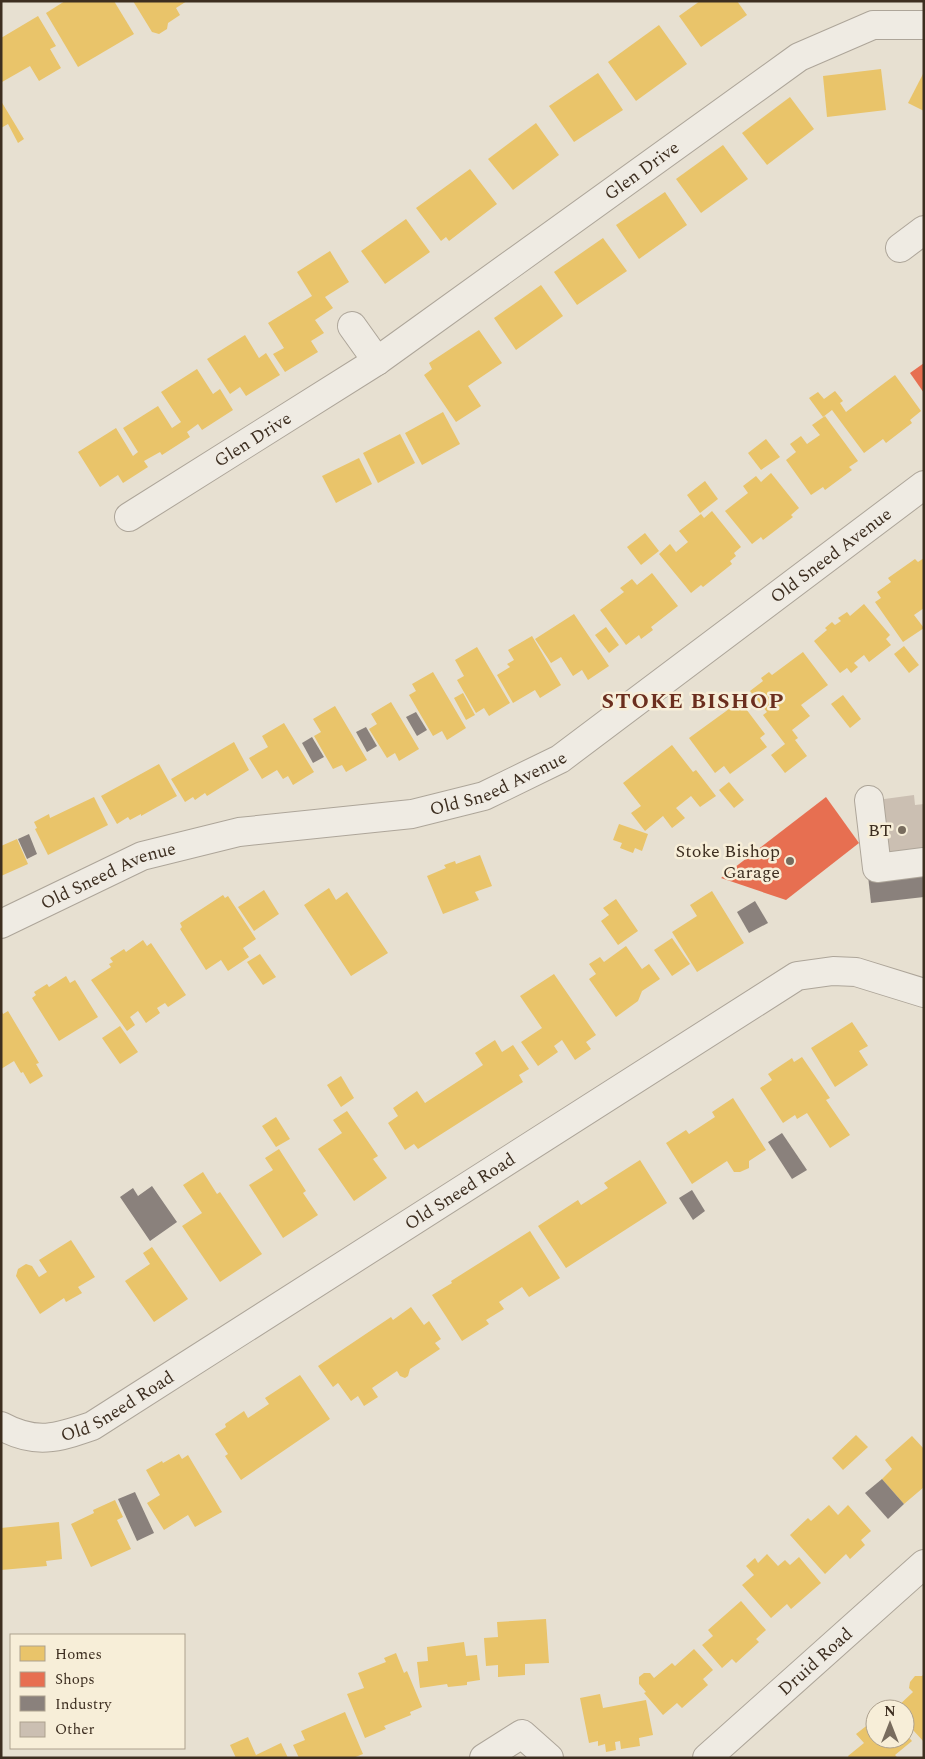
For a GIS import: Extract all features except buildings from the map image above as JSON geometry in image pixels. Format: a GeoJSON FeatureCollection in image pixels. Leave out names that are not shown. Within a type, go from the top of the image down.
{"type":"FeatureCollection","features":[{"type":"Feature","properties":{"kind":"street","name":"Glen Drive"},"geometry":{"type":"LineString","coordinates":[[128,516],[377,361],[799,57],[873,25],[924,25]]}},
{"type":"Feature","properties":{"kind":"street"},"geometry":{"type":"LineString","coordinates":[[900,248],[924,230]]}},
{"type":"Feature","properties":{"kind":"street"},"geometry":{"type":"LineString","coordinates":[[352,326],[377,361]]}},
{"type":"Feature","properties":{"kind":"street","name":"Old Sneed Avenue"},"geometry":{"type":"LineString","coordinates":[[1,924],[142,856],[239,832],[412,814],[484,796],[560,759],[924,485]]}},
{"type":"Feature","properties":{"kind":"street"},"geometry":{"type":"LineString","coordinates":[[869,800],[876,868],[924,862]]}},
{"type":"Feature","properties":{"kind":"street","name":"Old Sneed Road"},"geometry":{"type":"LineString","coordinates":[[1,1426],[12,1432],[39,1438],[61,1437],[92,1426],[797,976],[833,971],[856,972],[924,993]]}},
{"type":"Feature","properties":{"kind":"street","name":"Druid Road"},"geometry":{"type":"LineString","coordinates":[[707,1758],[924,1564]]}},
{"type":"Feature","properties":{"kind":"street"},"geometry":{"type":"LineString","coordinates":[[487,1757],[522,1734],[549,1758]]}},
{"type":"Feature","properties":{"kind":"place","name":"BT"},"geometry":{"type":"Point","coordinates":[902,830]}},
{"type":"Feature","properties":{"kind":"place","name":"Stoke Bishop Garage"},"geometry":{"type":"Point","coordinates":[790,861]}},
{"type":"Feature","properties":{"kind":"district","name":"STOKE BISHOP"},"geometry":{"type":"Point","coordinates":[693,701]}}]}
